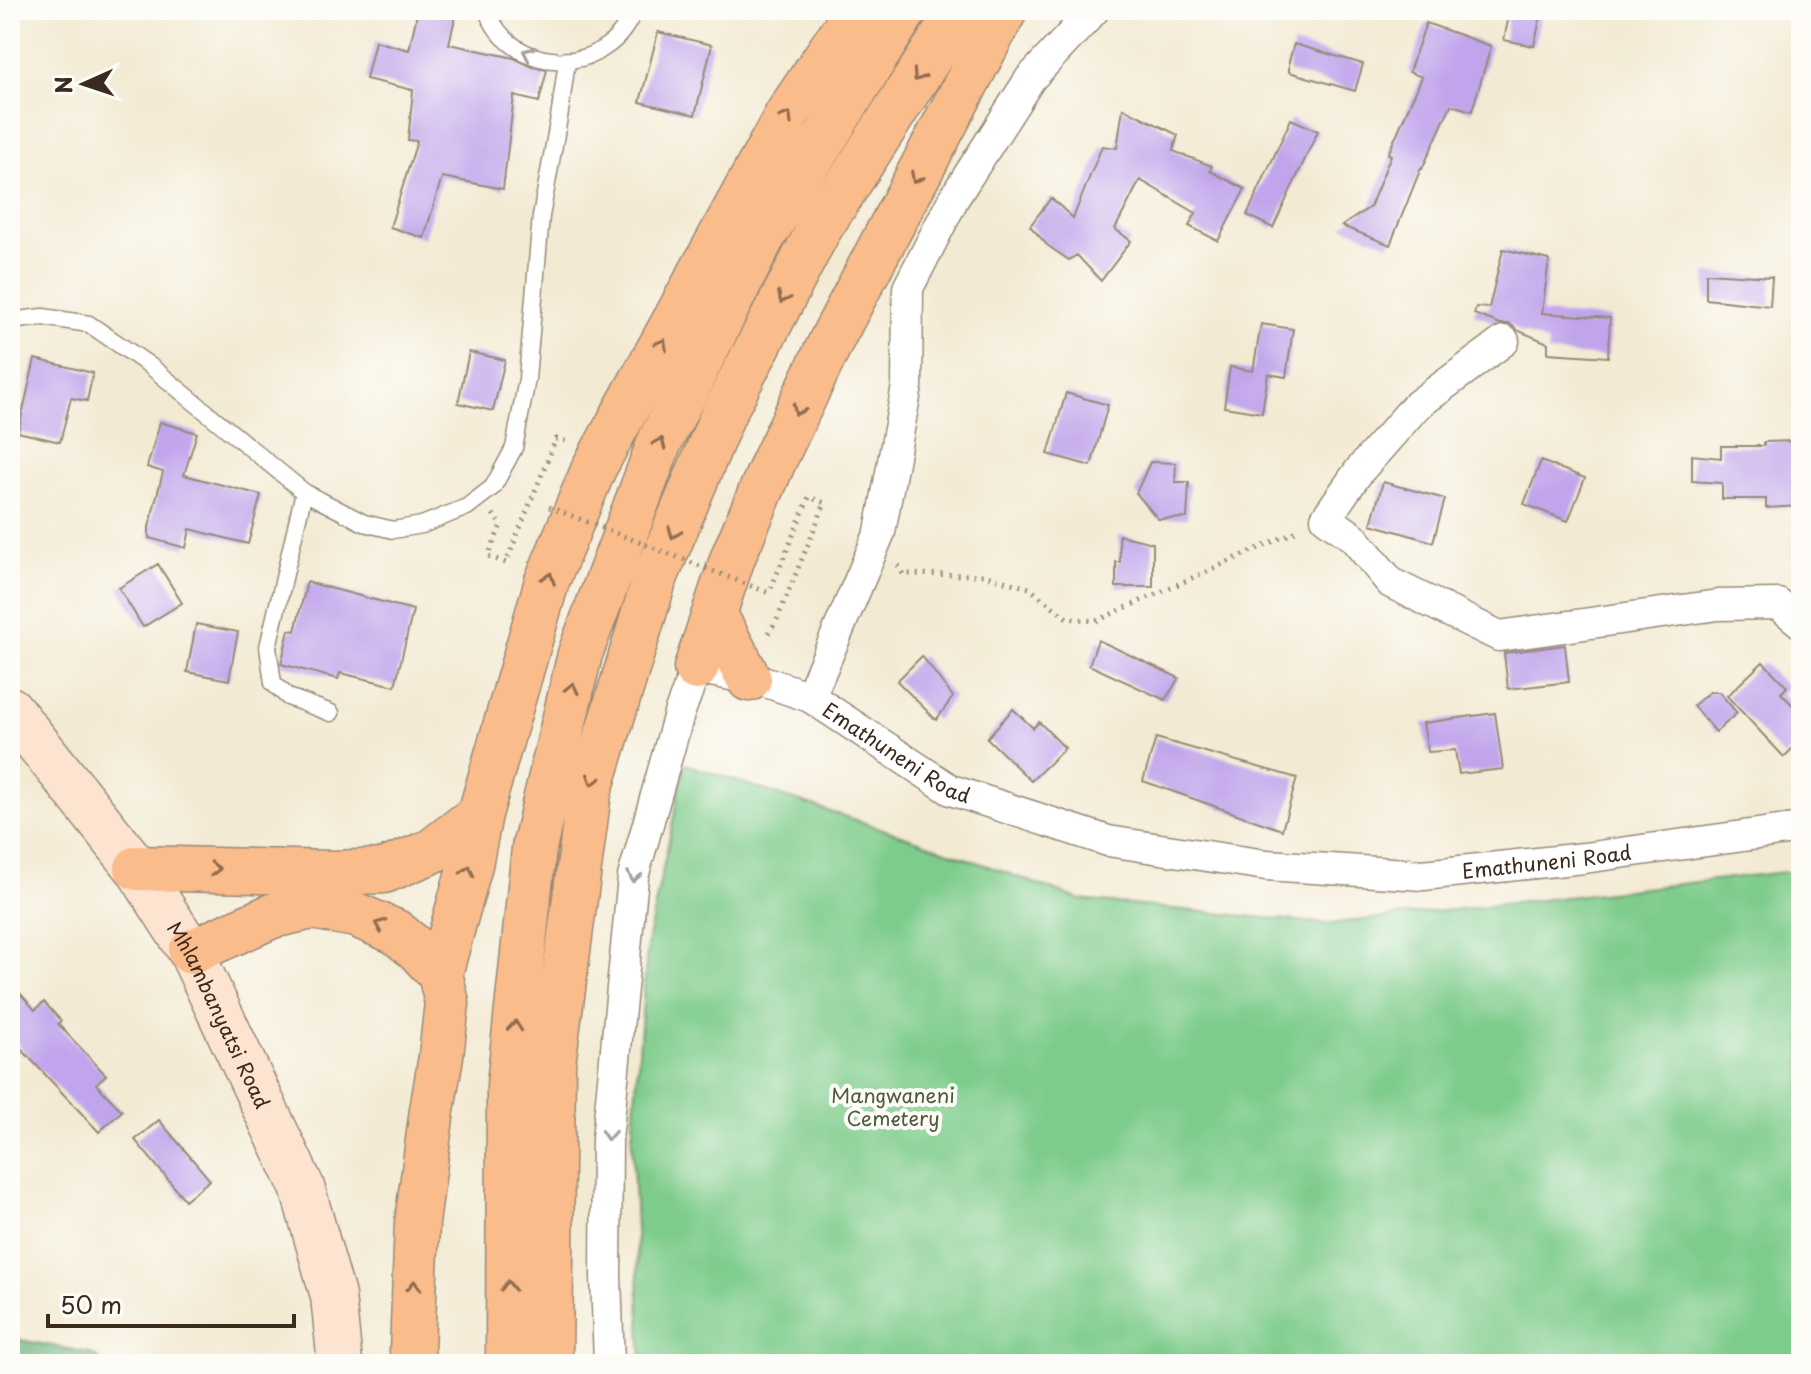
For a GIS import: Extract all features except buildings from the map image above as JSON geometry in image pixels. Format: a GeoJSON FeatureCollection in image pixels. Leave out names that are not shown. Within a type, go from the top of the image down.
{"type":"FeatureCollection","features":[{"type":"Feature","properties":{"kind":"highway"},"geometry":{"type":"LineString","coordinates":[[440,974],[470,865],[480,814],[547,581],[594,468],[788,113],[857,10]]}},
{"type":"Feature","properties":{"kind":"highway"},"geometry":{"type":"LineString","coordinates":[[508,1364],[509,1085],[534,848],[580,654],[660,441],[762,238],[905,10]]}},
{"type":"Feature","properties":{"kind":"highway"},"geometry":{"type":"LineString","coordinates":[[550,1364],[553,1064],[589,793],[654,581],[723,414],[818,231],[960,10]]}},
{"type":"Feature","properties":{"kind":"highway"},"geometry":{"type":"LineString","coordinates":[[696,668],[733,557],[773,463],[833,337],[1005,10]]}},
{"type":"Feature","properties":{"kind":"highway"},"geometry":{"type":"LineString","coordinates":[[715,615],[749,679]]}},
{"type":"Feature","properties":{"kind":"highway"},"geometry":{"type":"LineString","coordinates":[[137,868],[332,873],[384,871],[432,851],[480,814]]}},
{"type":"Feature","properties":{"kind":"highway"},"geometry":{"type":"LineString","coordinates":[[191,952],[272,916],[312,907],[356,915],[396,932],[440,974],[447,1003],[417,1223],[414,1364]]}},
{"type":"Feature","properties":{"kind":"main road","name":"Mhlambanyatsi Road"},"geometry":{"type":"LineString","coordinates":[[10,709],[137,868],[191,952],[302,1187],[333,1296],[340,1364]]}},
{"type":"Feature","properties":{"kind":"street"},"geometry":{"type":"LineString","coordinates":[[810,697],[880,532],[907,386],[908,288],[954,198],[1030,79],[1094,10]]}},
{"type":"Feature","properties":{"kind":"street"},"geometry":{"type":"LineString","coordinates":[[1504,341],[1416,406],[1359,471],[1326,518],[1353,537],[1391,583],[1499,636],[1718,605],[1778,604],[1801,623]]}},
{"type":"Feature","properties":{"kind":"street"},"geometry":{"type":"LineString","coordinates":[[609,1364],[607,1140],[633,877],[679,714],[696,668]]}},
{"type":"Feature","properties":{"kind":"street","name":"Emathuneni Road"},"geometry":{"type":"LineString","coordinates":[[696,668],[766,682],[810,697],[951,790],[1108,841],[1266,865],[1423,875],[1584,858],[1801,828]]}},
{"type":"Feature","properties":{"kind":"lane"},"geometry":{"type":"LineString","coordinates":[[486,10],[499,33],[518,49],[542,59],[567,61],[589,56],[608,45],[624,29],[635,10]]}},
{"type":"Feature","properties":{"kind":"lane"},"geometry":{"type":"LineString","coordinates":[[10,321],[43,317],[89,324],[149,365],[304,492],[364,523],[393,530],[422,525],[467,507],[493,487],[514,448],[527,379],[541,216],[567,61]]}},
{"type":"Feature","properties":{"kind":"lane"},"geometry":{"type":"LineString","coordinates":[[304,492],[268,647],[273,683],[288,697],[331,713]]}},
{"type":"Feature","properties":{"kind":"path"},"geometry":{"type":"LineString","coordinates":[[501,525],[488,556],[506,563],[556,439],[573,444]]}},
{"type":"Feature","properties":{"kind":"path"},"geometry":{"type":"LineString","coordinates":[[554,494],[549,507],[769,593],[809,497],[825,503],[776,622]]}},
{"type":"Feature","properties":{"kind":"path"},"geometry":{"type":"LineString","coordinates":[[880,532],[903,574],[983,575],[1029,588],[1067,618],[1096,621],[1326,518]]}},
{"type":"Feature","properties":{"kind":"green space","name":"Mangwaneni Cemetery"},"geometry":{"type":"Polygon","coordinates":[[[685,764],[916,840],[1081,900],[1328,924],[1801,870],[1801,1364],[642,1364],[632,1139],[648,939],[685,764]]]}},
{"type":"Feature","properties":{"kind":"green space"},"geometry":{"type":"Polygon","coordinates":[[[10,1338],[90,1353],[105,1364],[10,1364],[10,1338]]]}}]}
